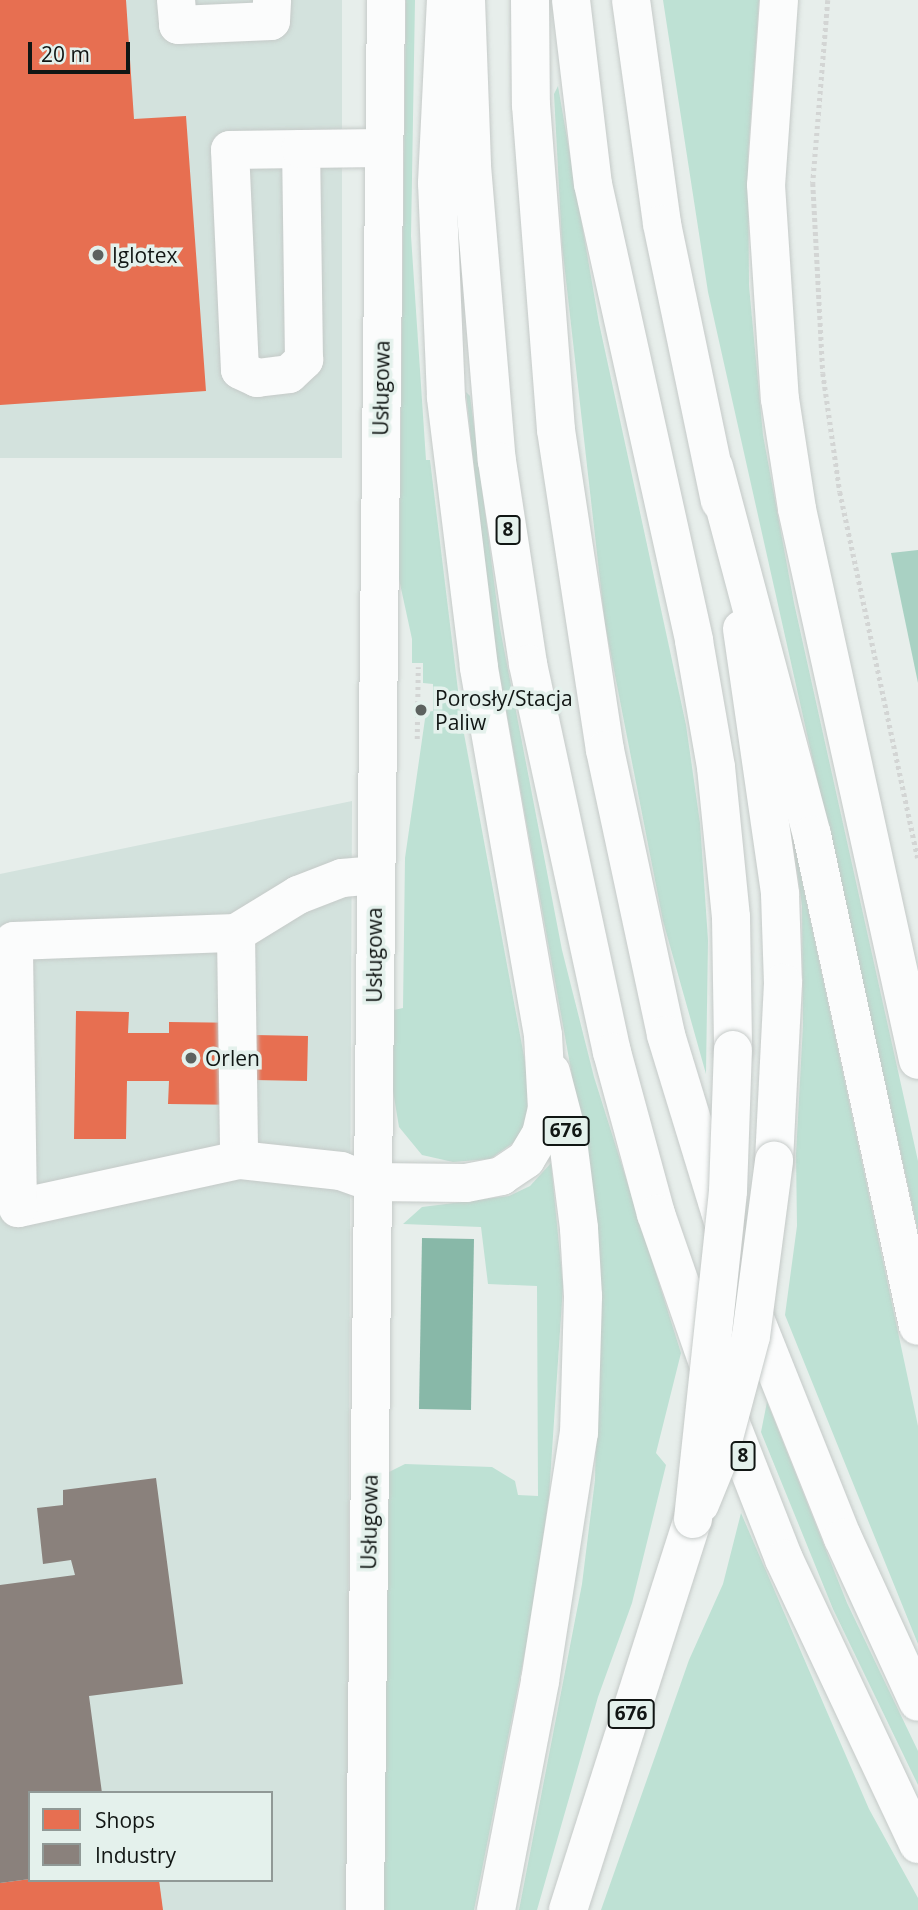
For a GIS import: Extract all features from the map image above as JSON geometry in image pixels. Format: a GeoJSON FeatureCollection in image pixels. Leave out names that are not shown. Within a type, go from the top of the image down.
{"type":"FeatureCollection","features":[{"type":"Feature","properties":{"kind":"main road"},"geometry":{"type":"LineString","coordinates":[[176,0],[178,25],[271,21],[272,0]]}},
{"type":"Feature","properties":{"kind":"main road","name":"Usługowa"},"geometry":{"type":"LineString","coordinates":[[365,1910],[386,0]]}},
{"type":"Feature","properties":{"kind":"main road"},"geometry":{"type":"LineString","coordinates":[[375,875],[342,878],[298,895],[236,933],[14,941],[18,1208],[239,1160],[341,1171],[371,1182],[466,1183],[500,1176],[526,1159],[541,1134],[547,1109],[542,1035],[479,667],[446,397],[437,183],[446,0]]}},
{"type":"Feature","properties":{"kind":"main road","name":"8"},"geometry":{"type":"LineString","coordinates":[[466,0],[472,166],[497,461],[528,664],[612,1052],[656,1214],[715,1383],[784,1559],[918,1844]]}},
{"type":"Feature","properties":{"kind":"main road"},"geometry":{"type":"LineString","coordinates":[[530,0],[531,105],[541,282],[559,457],[605,750],[666,1035],[746,1296],[843,1538],[918,1702]]}},
{"type":"Feature","properties":{"kind":"main road"},"geometry":{"type":"LineString","coordinates":[[571,0],[593,184],[694,641],[716,767],[731,917],[733,1050],[728,1191],[693,1519]]}},
{"type":"Feature","properties":{"kind":"main road"},"geometry":{"type":"LineString","coordinates":[[631,0],[662,223],[714,467],[760,734],[780,894],[783,983],[774,1161],[748,1348],[718,1460],[693,1519]]}},
{"type":"Feature","properties":{"kind":"main road"},"geometry":{"type":"LineString","coordinates":[[779,0],[766,185],[780,399],[797,509],[918,1060]]}},
{"type":"Feature","properties":{"kind":"main road"},"geometry":{"type":"LineString","coordinates":[[301,149],[304,360],[289,374],[257,378],[240,370],[230,150],[301,149],[384,148]]}},
{"type":"Feature","properties":{"kind":"main road"},"geometry":{"type":"LineString","coordinates":[[714,467],[812,835],[918,1326]]}},
{"type":"Feature","properties":{"kind":"main road"},"geometry":{"type":"LineString","coordinates":[[236,933],[239,1160]]}},
{"type":"Feature","properties":{"kind":"main road","name":"676"},"geometry":{"type":"LineString","coordinates":[[496,1910],[540,1681],[579,1433],[583,1296],[579,1228],[566,1133],[542,1035]]}},
{"type":"Feature","properties":{"kind":"main road","name":"676"},"geometry":{"type":"LineString","coordinates":[[568,1910],[693,1519]]}},
{"type":"Feature","properties":{"kind":"path"},"geometry":{"type":"LineString","coordinates":[[828,0],[813,183],[823,373],[840,492],[918,858]]}},
{"type":"Feature","properties":{"kind":"shaded area"},"geometry":{"type":"Polygon","coordinates":[[[0,0],[342,0],[342,458],[0,458],[0,0]]]}},
{"type":"Feature","properties":{"kind":"shaded area"},"geometry":{"type":"Polygon","coordinates":[[[406,0],[415,0],[411,236],[426,460],[430,460],[462,723],[531,1094],[530,1115],[520,1138],[490,1159],[453,1162],[422,1155],[399,1127],[393,1091],[394,1010],[403,1008],[405,858],[426,712],[433,711],[433,684],[423,683],[423,663],[412,663],[412,639],[399,579],[406,0]]]}},
{"type":"Feature","properties":{"kind":"shaded area"},"geometry":{"type":"Polygon","coordinates":[[[663,0],[759,0],[748,156],[749,286],[763,435],[794,603],[918,1161],[918,1230],[708,292],[663,0]]]}},
{"type":"Feature","properties":{"kind":"shaded area"},"geometry":{"type":"Polygon","coordinates":[[[558,86],[599,323],[686,725],[700,823],[708,940],[706,1074],[663,921],[605,624],[562,245],[554,94],[558,86]]]}},
{"type":"Feature","properties":{"kind":"shaded area"},"geometry":{"type":"Polygon","coordinates":[[[466,392],[470,396],[500,628],[562,950],[594,1077],[681,1353],[656,1453],[666,1465],[632,1603],[598,1697],[537,1910],[519,1910],[582,1584],[595,1480],[599,1302],[573,1081],[492,632],[466,392]]]}},
{"type":"Feature","properties":{"kind":"shaded area"},"geometry":{"type":"Polygon","coordinates":[[[918,550],[918,683],[891,553],[918,550]]]}},
{"type":"Feature","properties":{"kind":"shaded area"},"geometry":{"type":"Polygon","coordinates":[[[352,801],[347,1910],[0,1910],[0,874],[352,801]]]}},
{"type":"Feature","properties":{"kind":"shaded area"},"geometry":{"type":"Polygon","coordinates":[[[793,839],[918,1426],[918,1644],[785,1315],[797,1226],[796,1154],[803,1025],[802,906],[793,839]]]}},
{"type":"Feature","properties":{"kind":"shaded area"},"geometry":{"type":"Polygon","coordinates":[[[551,1163],[563,1286],[549,1496],[531,1621],[474,1910],[383,1910],[389,1472],[405,1464],[492,1467],[515,1481],[518,1495],[538,1496],[537,1286],[488,1284],[481,1227],[403,1224],[422,1207],[509,1196],[530,1186],[551,1163]]]}},
{"type":"Feature","properties":{"kind":"shaded area"},"geometry":{"type":"Polygon","coordinates":[[[422,1238],[474,1239],[471,1410],[419,1409],[422,1238]]]}},
{"type":"Feature","properties":{"kind":"shaded area"},"geometry":{"type":"Polygon","coordinates":[[[767,1402],[847,1603],[918,1751],[918,1785],[833,1609],[761,1432],[767,1402]]]}},
{"type":"Feature","properties":{"kind":"shaded area"},"geometry":{"type":"Polygon","coordinates":[[[741,1513],[869,1809],[918,1898],[918,1910],[601,1910],[689,1660],[723,1584],[741,1513]]]}},
{"type":"Feature","properties":{"kind":"building: Shops","name":"Iglotex"},"geometry":{"type":"Polygon","coordinates":[[[0,0],[126,0],[134,119],[186,116],[206,391],[0,405],[0,0]]]}},
{"type":"Feature","properties":{"kind":"building: Shops","name":"Orlen"},"geometry":{"type":"Polygon","coordinates":[[[76,1011],[129,1012],[128,1033],[169,1033],[169,1022],[251,1023],[251,1035],[308,1036],[307,1081],[249,1080],[249,1105],[168,1104],[169,1081],[127,1081],[126,1139],[74,1139],[76,1011]]]}},
{"type":"Feature","properties":{"kind":"building: Shops"},"geometry":{"type":"Polygon","coordinates":[[[28,1879],[28,1882],[159,1882],[163,1910],[0,1910],[0,1883],[28,1879]]]}},
{"type":"Feature","properties":{"kind":"building: Industry"},"geometry":{"type":"Polygon","coordinates":[[[156,1478],[183,1684],[89,1696],[102,1791],[28,1791],[28,1879],[0,1883],[0,1585],[75,1575],[71,1560],[43,1564],[37,1508],[63,1505],[63,1490],[156,1478]]]}},
{"type":"Feature","properties":{"kind":"place","name":"Iglotex"},"geometry":{"type":"Point","coordinates":[98,255]}},
{"type":"Feature","properties":{"kind":"place","name":"Porosły/Stacja Paliw"},"geometry":{"type":"Point","coordinates":[421,710]}},
{"type":"Feature","properties":{"kind":"place","name":"Orlen"},"geometry":{"type":"Point","coordinates":[191,1058]}}]}
